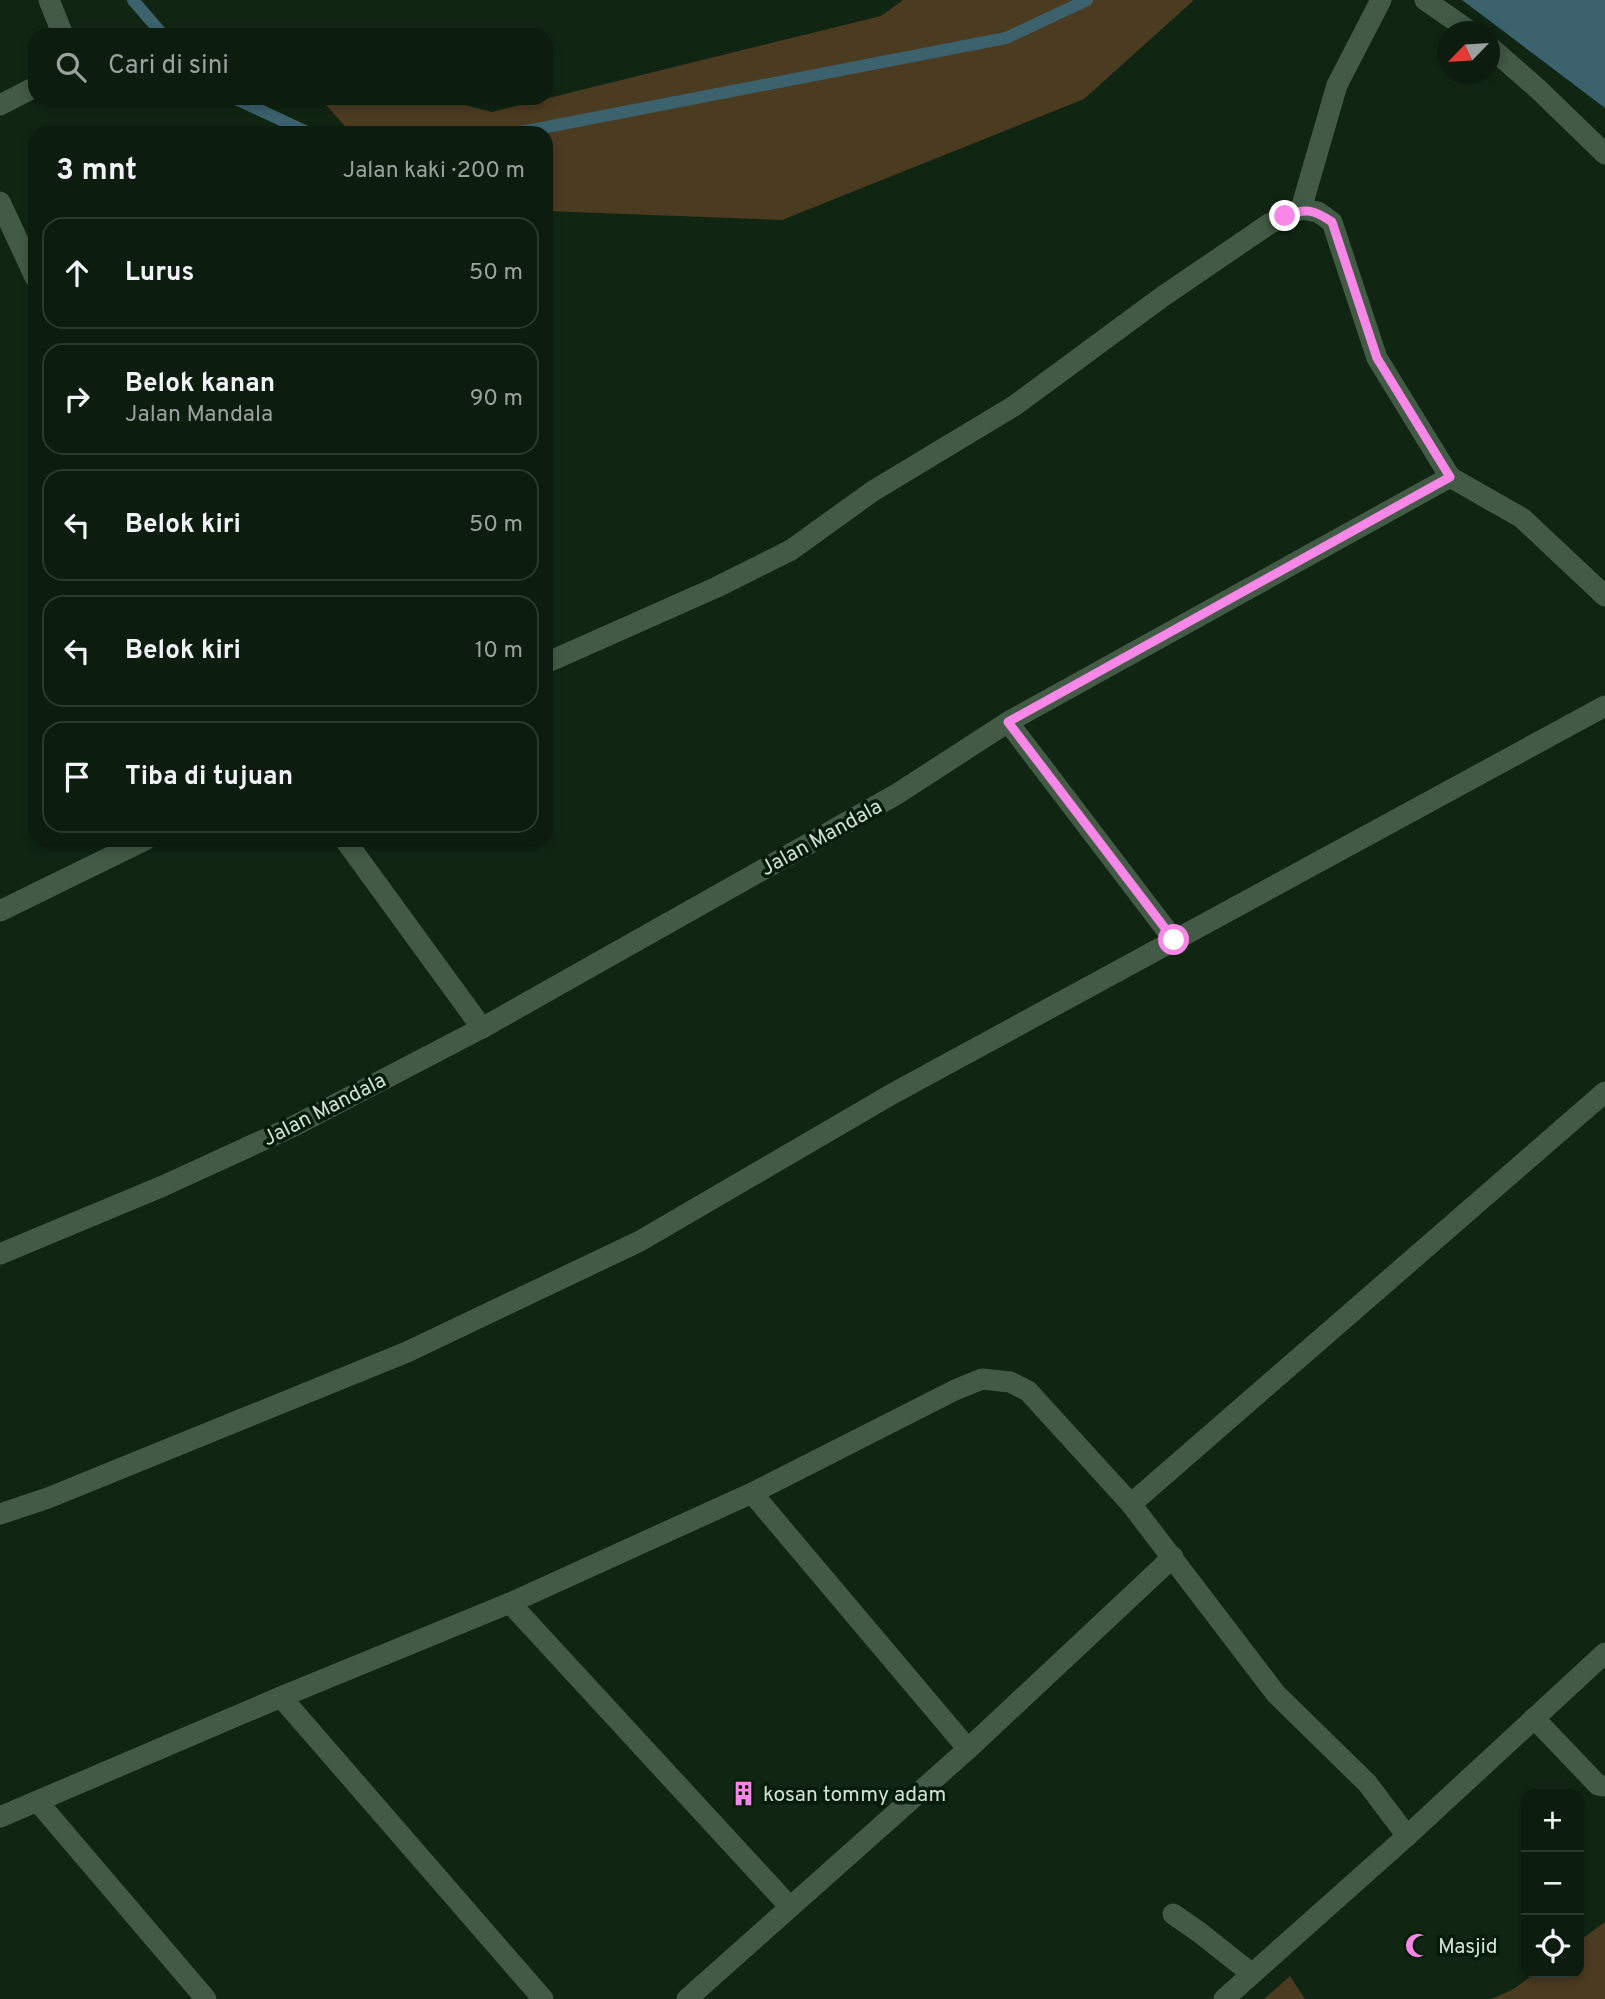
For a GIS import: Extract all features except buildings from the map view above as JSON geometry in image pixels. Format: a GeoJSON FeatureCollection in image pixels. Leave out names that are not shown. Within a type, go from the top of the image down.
{"type":"FeatureCollection","features":[{"type":"Feature","properties":{"kind":"street"},"geometry":{"type":"LineString","coordinates":[[50,0],[60,28]]}},
{"type":"Feature","properties":{"kind":"street"},"geometry":{"type":"LineString","coordinates":[[1301,209],[1338,85],[1381,0]]}},
{"type":"Feature","properties":{"kind":"street"},"geometry":{"type":"LineString","coordinates":[[1425,0],[1455,21]]}},
{"type":"Feature","properties":{"kind":"street"},"geometry":{"type":"LineString","coordinates":[[1500,56],[1605,154]]}},
{"type":"Feature","properties":{"kind":"street"},"geometry":{"type":"LineString","coordinates":[[0,105],[28,91]]}},
{"type":"Feature","properties":{"kind":"street"},"geometry":{"type":"LineString","coordinates":[[0,202],[28,262]]}},
{"type":"Feature","properties":{"kind":"street"},"geometry":{"type":"LineString","coordinates":[[553,660],[717,587],[791,550],[873,492],[1014,406],[1162,297],[1269,224],[1301,209],[1318,212],[1332,222],[1377,358],[1450,477],[1522,518],[1605,596]]}},
{"type":"Feature","properties":{"kind":"street","name":"Jalan Mandala"},"geometry":{"type":"LineString","coordinates":[[0,1254],[163,1186],[294,1126],[482,1028],[897,794],[1008,722],[1450,477]]}},
{"type":"Feature","properties":{"kind":"street"},"geometry":{"type":"LineString","coordinates":[[0,1514],[48,1498],[407,1352],[640,1241],[892,1094],[1605,706]]}},
{"type":"Feature","properties":{"kind":"street"},"geometry":{"type":"LineString","coordinates":[[1008,722],[1174,940]]}},
{"type":"Feature","properties":{"kind":"street"},"geometry":{"type":"LineString","coordinates":[[0,911],[131,847]]}},
{"type":"Feature","properties":{"kind":"street"},"geometry":{"type":"LineString","coordinates":[[350,847],[482,1028]]}},
{"type":"Feature","properties":{"kind":"street"},"geometry":{"type":"LineString","coordinates":[[1131,1504],[1605,1092]]}},
{"type":"Feature","properties":{"kind":"street"},"geometry":{"type":"LineString","coordinates":[[0,1817],[510,1603],[752,1493],[907,1413],[982,1379],[1010,1382],[1028,1391],[1131,1504],[1276,1694],[1367,1783],[1407,1836]]}},
{"type":"Feature","properties":{"kind":"street"},"geometry":{"type":"LineString","coordinates":[[752,1493],[968,1749]]}},
{"type":"Feature","properties":{"kind":"street"},"geometry":{"type":"LineString","coordinates":[[687,1999],[968,1749],[1173,1557]]}},
{"type":"Feature","properties":{"kind":"street"},"geometry":{"type":"LineString","coordinates":[[510,1603],[790,1907]]}},
{"type":"Feature","properties":{"kind":"street"},"geometry":{"type":"LineString","coordinates":[[1224,1999],[1407,1836],[1605,1653]]}},
{"type":"Feature","properties":{"kind":"street"},"geometry":{"type":"LineString","coordinates":[[281,1697],[543,1999]]}},
{"type":"Feature","properties":{"kind":"street"},"geometry":{"type":"LineString","coordinates":[[1534,1718],[1598,1784],[1605,1786]]}},
{"type":"Feature","properties":{"kind":"street"},"geometry":{"type":"LineString","coordinates":[[38,1801],[206,1999]]}},
{"type":"Feature","properties":{"kind":"street"},"geometry":{"type":"LineString","coordinates":[[1173,1914],[1252,1973]]}},
{"type":"Feature","properties":{"kind":"shaded area"},"geometry":{"type":"Polygon","coordinates":[[[903,0],[1194,0],[1084,99],[782,220],[553,211],[553,126],[345,126],[326,105],[465,105],[492,112],[520,105],[553,105],[553,97],[881,16],[903,0]]]}},
{"type":"Feature","properties":{"kind":"shaded area"},"geometry":{"type":"Polygon","coordinates":[[[1605,1922],[1605,1999],[1491,1999],[1512,1990],[1529,1978],[1584,1978],[1584,1937],[1605,1922]]]}},
{"type":"Feature","properties":{"kind":"shaded area"},"geometry":{"type":"Polygon","coordinates":[[[1290,1976],[1305,1999],[1264,1999],[1290,1976]]]}},
{"type":"Feature","properties":{"kind":"water"},"geometry":{"type":"Polygon","coordinates":[[[1462,0],[1605,0],[1605,108],[1500,29],[1500,21],[1490,21],[1462,0]]]}},
{"type":"Feature","properties":{"kind":"waterway"},"geometry":{"type":"LineString","coordinates":[[133,0],[157,28]]}},
{"type":"Feature","properties":{"kind":"waterway"},"geometry":{"type":"LineString","coordinates":[[552,126],[1006,38],[1087,0]]}},
{"type":"Feature","properties":{"kind":"waterway"},"geometry":{"type":"LineString","coordinates":[[249,105],[294,126]]}},
{"type":"Feature","properties":{"kind":"place","name":"kosan tommy adam"},"geometry":{"type":"Point","coordinates":[743,1794]}},
{"type":"Feature","properties":{"kind":"place","name":"Masjid"},"geometry":{"type":"Point","coordinates":[1418,1946]}},
{"type":"Feature","properties":{"kind":"route"},"geometry":{"type":"LineString","coordinates":[[1174,940],[1008,722],[1450,477],[1377,358],[1332,222],[1318,212],[1301,209],[1285,216]]}}]}
